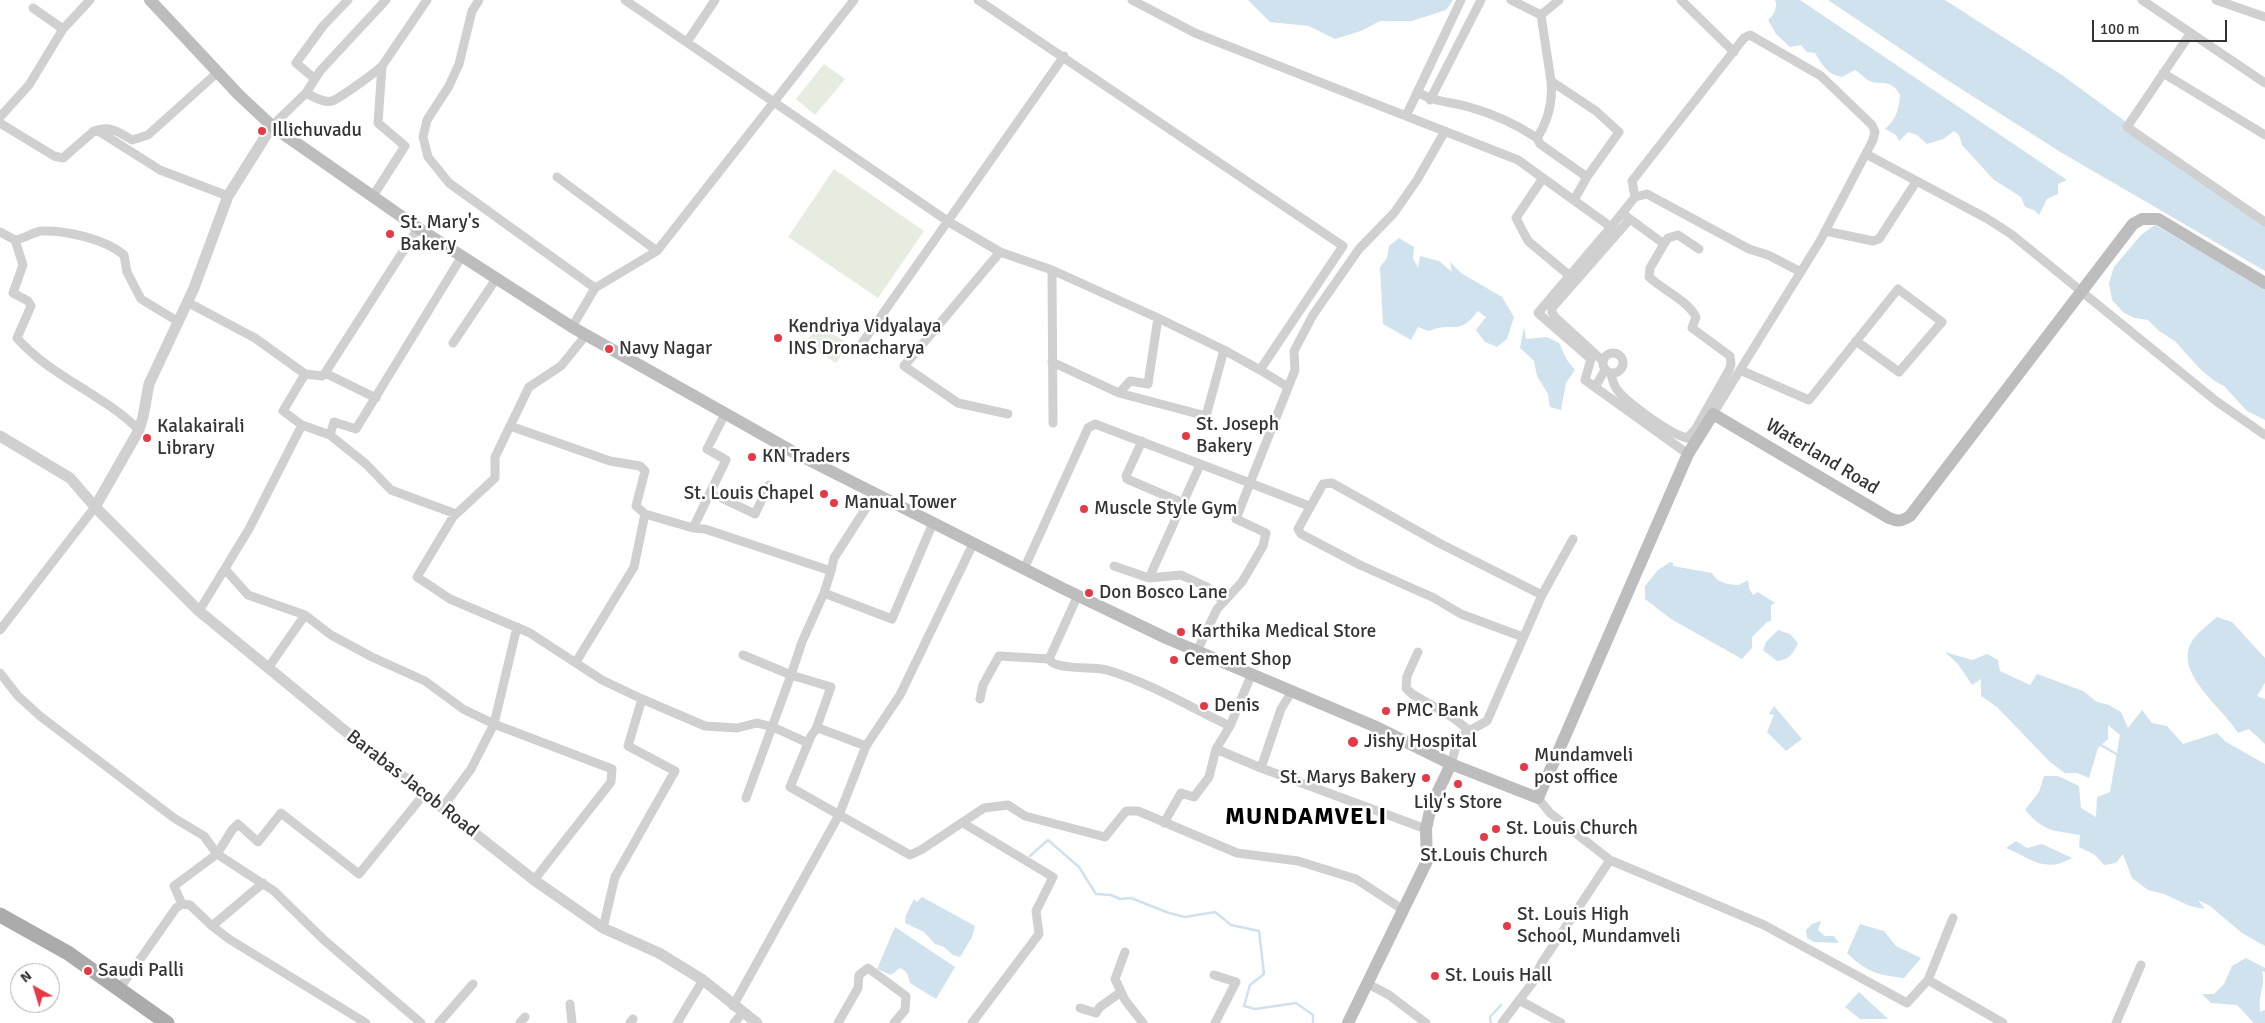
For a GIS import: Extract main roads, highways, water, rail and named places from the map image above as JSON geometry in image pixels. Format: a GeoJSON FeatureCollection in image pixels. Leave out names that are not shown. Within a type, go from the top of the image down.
{"type":"FeatureCollection","features":[{"type":"Feature","properties":{"kind":"main road"},"geometry":{"type":"LineString","coordinates":[[150,0],[239,95],[272,126],[418,228],[572,327],[797,454],[973,544],[1166,638],[1374,726],[1451,764],[1431,806],[1426,829],[1428,861],[1402,909],[1348,1023]]}},
{"type":"Feature","properties":{"kind":"main road","name":"Waterland Road"},"geometry":{"type":"LineString","coordinates":[[1451,764],[1538,798],[1688,454],[1713,414],[1889,518],[1903,521],[1910,516],[2133,224],[2142,219],[2158,219],[2265,284]]}},
{"type":"Feature","properties":{"kind":"main road"},"geometry":{"type":"LineString","coordinates":[[0,915],[68,953],[167,1023]]}},
{"type":"Feature","properties":{"kind":"water"},"geometry":{"type":"Polygon","coordinates":[[[1248,0],[1453,0],[1446,10],[1412,21],[1380,21],[1361,31],[1335,39],[1309,26],[1270,22],[1248,0]]]}},
{"type":"Feature","properties":{"kind":"water"},"geometry":{"type":"Polygon","coordinates":[[[1775,0],[1800,0],[2067,180],[2058,184],[2058,194],[2047,199],[2039,215],[2034,210],[2025,207],[2021,197],[1994,180],[1962,145],[1959,135],[1954,131],[1943,139],[1927,144],[1917,135],[1908,132],[1899,141],[1896,135],[1885,129],[1892,122],[1898,110],[1900,95],[1897,90],[1888,84],[1872,82],[1855,70],[1842,77],[1832,74],[1815,53],[1807,52],[1801,45],[1790,47],[1776,34],[1768,20],[1775,11],[1775,0]]]}},
{"type":"Feature","properties":{"kind":"water"},"geometry":{"type":"Polygon","coordinates":[[[1828,0],[1945,0],[2062,75],[2265,224],[2265,271],[2062,153],[1944,78],[1828,0]]]}},
{"type":"Feature","properties":{"kind":"water"},"geometry":{"type":"Polygon","coordinates":[[[2155,225],[2265,289],[2265,420],[2247,411],[2224,386],[2200,369],[2175,341],[2159,331],[2148,320],[2135,318],[2124,313],[2112,300],[2109,283],[2114,267],[2141,235],[2155,225]]]}},
{"type":"Feature","properties":{"kind":"water"},"geometry":{"type":"Polygon","coordinates":[[[1399,238],[1414,247],[1413,258],[1418,268],[1420,256],[1439,261],[1452,272],[1450,262],[1461,273],[1502,297],[1514,317],[1507,339],[1497,347],[1485,342],[1476,330],[1486,317],[1478,311],[1465,324],[1460,326],[1437,328],[1429,331],[1418,327],[1411,340],[1383,324],[1380,267],[1387,258],[1389,246],[1399,238]]]}},
{"type":"Feature","properties":{"kind":"water"},"geometry":{"type":"Polygon","coordinates":[[[1524,327],[1526,339],[1547,337],[1559,343],[1567,360],[1575,370],[1566,383],[1561,410],[1550,407],[1548,394],[1537,376],[1534,361],[1520,348],[1524,327]]]}},
{"type":"Feature","properties":{"kind":"water"},"geometry":{"type":"Polygon","coordinates":[[[1670,562],[1673,563],[1673,566],[1712,573],[1714,577],[1727,584],[1739,585],[1748,580],[1749,588],[1753,595],[1758,592],[1775,603],[1771,605],[1771,621],[1767,622],[1752,637],[1752,648],[1742,659],[1671,619],[1645,599],[1645,586],[1658,570],[1670,562]]]}},
{"type":"Feature","properties":{"kind":"water"},"geometry":{"type":"Polygon","coordinates":[[[2217,617],[2232,622],[2265,658],[2265,683],[2257,696],[2265,699],[2265,744],[2249,729],[2238,733],[2204,692],[2190,668],[2188,656],[2192,641],[2217,617]]]}},
{"type":"Feature","properties":{"kind":"water"},"geometry":{"type":"Polygon","coordinates":[[[1778,630],[1790,634],[1798,643],[1790,656],[1777,661],[1763,650],[1766,642],[1778,630]]]}},
{"type":"Feature","properties":{"kind":"water"},"geometry":{"type":"Polygon","coordinates":[[[1945,652],[1972,660],[1987,654],[1998,660],[2000,671],[2030,685],[2037,674],[2083,691],[2097,702],[2109,705],[2121,712],[2128,728],[2142,710],[2152,723],[2167,726],[2183,744],[2217,733],[2226,742],[2265,764],[2265,946],[2242,933],[2210,906],[2198,900],[2205,909],[2190,906],[2164,894],[2148,890],[2132,878],[2123,854],[2116,863],[2104,865],[2095,855],[2079,847],[2080,835],[2044,827],[2032,817],[2025,810],[2039,792],[2044,776],[2058,776],[2079,786],[2081,808],[2096,817],[2097,797],[2110,792],[2120,735],[2108,725],[2108,739],[2098,748],[2089,778],[2077,773],[2065,773],[2050,762],[1997,707],[1981,696],[1981,679],[1972,685],[1958,664],[1945,652]]]}},
{"type":"Feature","properties":{"kind":"water"},"geometry":{"type":"Polygon","coordinates":[[[1774,706],[1802,739],[1786,751],[1767,732],[1774,715],[1769,714],[1774,706]]]}},
{"type":"Feature","properties":{"kind":"water"},"geometry":{"type":"Polygon","coordinates":[[[2016,841],[2027,848],[2042,844],[2072,858],[2053,865],[2038,863],[2006,848],[2016,841]]]}},
{"type":"Feature","properties":{"kind":"water"},"geometry":{"type":"Polygon","coordinates":[[[922,897],[975,926],[972,937],[960,957],[935,944],[924,932],[905,923],[906,915],[914,899],[917,902],[922,897]]]}},
{"type":"Feature","properties":{"kind":"water"},"geometry":{"type":"Polygon","coordinates":[[[1821,921],[1818,930],[1825,936],[1834,936],[1839,943],[1814,942],[1807,938],[1806,930],[1812,924],[1821,921]]]}},
{"type":"Feature","properties":{"kind":"water"},"geometry":{"type":"Polygon","coordinates":[[[1860,924],[1884,931],[1896,946],[1921,958],[1904,978],[1873,972],[1847,953],[1860,924]]]}},
{"type":"Feature","properties":{"kind":"water"},"geometry":{"type":"Polygon","coordinates":[[[895,927],[955,967],[936,999],[910,983],[903,969],[900,968],[891,975],[877,969],[895,927]]]}},
{"type":"Feature","properties":{"kind":"water"},"geometry":{"type":"Polygon","coordinates":[[[2246,958],[2265,968],[2265,972],[2262,971],[2263,982],[2260,995],[2260,1012],[2265,1010],[2265,1023],[2254,1023],[2237,1005],[2211,1003],[2202,994],[2214,994],[2224,984],[2232,966],[2246,958]]]}},
{"type":"Feature","properties":{"kind":"water"},"geometry":{"type":"Polygon","coordinates":[[[1859,992],[1888,1019],[1860,1019],[1845,1007],[1859,992]]]}},
{"type":"Feature","properties":{"kind":"waterway"},"geometry":{"type":"LineString","coordinates":[[2099,744],[2118,755]]}},
{"type":"Feature","properties":{"kind":"waterway"},"geometry":{"type":"LineString","coordinates":[[1030,856],[1048,840],[1079,867],[1096,894],[1111,895],[1120,899],[1131,898],[1169,913],[1185,917],[1215,912],[1231,925],[1259,931],[1264,974],[1250,985],[1244,1006],[1255,1009],[1296,1003],[1313,1015],[1313,1023]]}},
{"type":"Feature","properties":{"kind":"waterway"},"geometry":{"type":"LineString","coordinates":[[1491,1023],[1490,1017],[1501,1005]]}},
{"type":"Feature","properties":{"kind":"place","name":"Illichuvadu"},"geometry":{"type":"Point","coordinates":[262,131]}},
{"type":"Feature","properties":{"kind":"place","name":"St. Mary's Bakery"},"geometry":{"type":"Point","coordinates":[390,234]}},
{"type":"Feature","properties":{"kind":"place","name":"Kendriya Vidyalaya INS Dronacharya"},"geometry":{"type":"Point","coordinates":[778,338]}},
{"type":"Feature","properties":{"kind":"place","name":"Navy Nagar"},"geometry":{"type":"Point","coordinates":[609,349]}},
{"type":"Feature","properties":{"kind":"place","name":"St. Joseph Bakery"},"geometry":{"type":"Point","coordinates":[1186,436]}},
{"type":"Feature","properties":{"kind":"place","name":"Kalakairali Library"},"geometry":{"type":"Point","coordinates":[147,438]}},
{"type":"Feature","properties":{"kind":"place","name":"KN Traders"},"geometry":{"type":"Point","coordinates":[752,457]}},
{"type":"Feature","properties":{"kind":"place","name":"St. Louis Chapel"},"geometry":{"type":"Point","coordinates":[824,494]}},
{"type":"Feature","properties":{"kind":"place","name":"Manual Tower"},"geometry":{"type":"Point","coordinates":[834,503]}},
{"type":"Feature","properties":{"kind":"place","name":"Muscle Style Gym"},"geometry":{"type":"Point","coordinates":[1084,509]}},
{"type":"Feature","properties":{"kind":"place","name":"Don Bosco Lane"},"geometry":{"type":"Point","coordinates":[1089,593]}},
{"type":"Feature","properties":{"kind":"place","name":"Karthika Medical Store"},"geometry":{"type":"Point","coordinates":[1181,632]}},
{"type":"Feature","properties":{"kind":"place","name":"Cement Shop"},"geometry":{"type":"Point","coordinates":[1174,660]}},
{"type":"Feature","properties":{"kind":"place","name":"Denis"},"geometry":{"type":"Point","coordinates":[1204,706]}},
{"type":"Feature","properties":{"kind":"place","name":"PMC Bank"},"geometry":{"type":"Point","coordinates":[1386,711]}},
{"type":"Feature","properties":{"kind":"place","name":"Jishy Hospital"},"geometry":{"type":"Point","coordinates":[1353,742]}},
{"type":"Feature","properties":{"kind":"place","name":"Mundamveli post office"},"geometry":{"type":"Point","coordinates":[1524,767]}},
{"type":"Feature","properties":{"kind":"place","name":"St. Marys Bakery"},"geometry":{"type":"Point","coordinates":[1426,778]}},
{"type":"Feature","properties":{"kind":"place","name":"Lily's Store"},"geometry":{"type":"Point","coordinates":[1458,784]}},
{"type":"Feature","properties":{"kind":"place","name":"St. Louis Church"},"geometry":{"type":"Point","coordinates":[1496,829]}},
{"type":"Feature","properties":{"kind":"place","name":"St.Louis Church"},"geometry":{"type":"Point","coordinates":[1484,837]}},
{"type":"Feature","properties":{"kind":"place","name":"St. Louis High School, Mundamveli"},"geometry":{"type":"Point","coordinates":[1507,926]}},
{"type":"Feature","properties":{"kind":"place","name":"Saudi Palli"},"geometry":{"type":"Point","coordinates":[88,971]}},
{"type":"Feature","properties":{"kind":"place","name":"St. Louis Hall"},"geometry":{"type":"Point","coordinates":[1435,976]}},
{"type":"Feature","properties":{"kind":"district","name":"MUNDAMVELI"},"geometry":{"type":"Point","coordinates":[1306,818]}}]}
